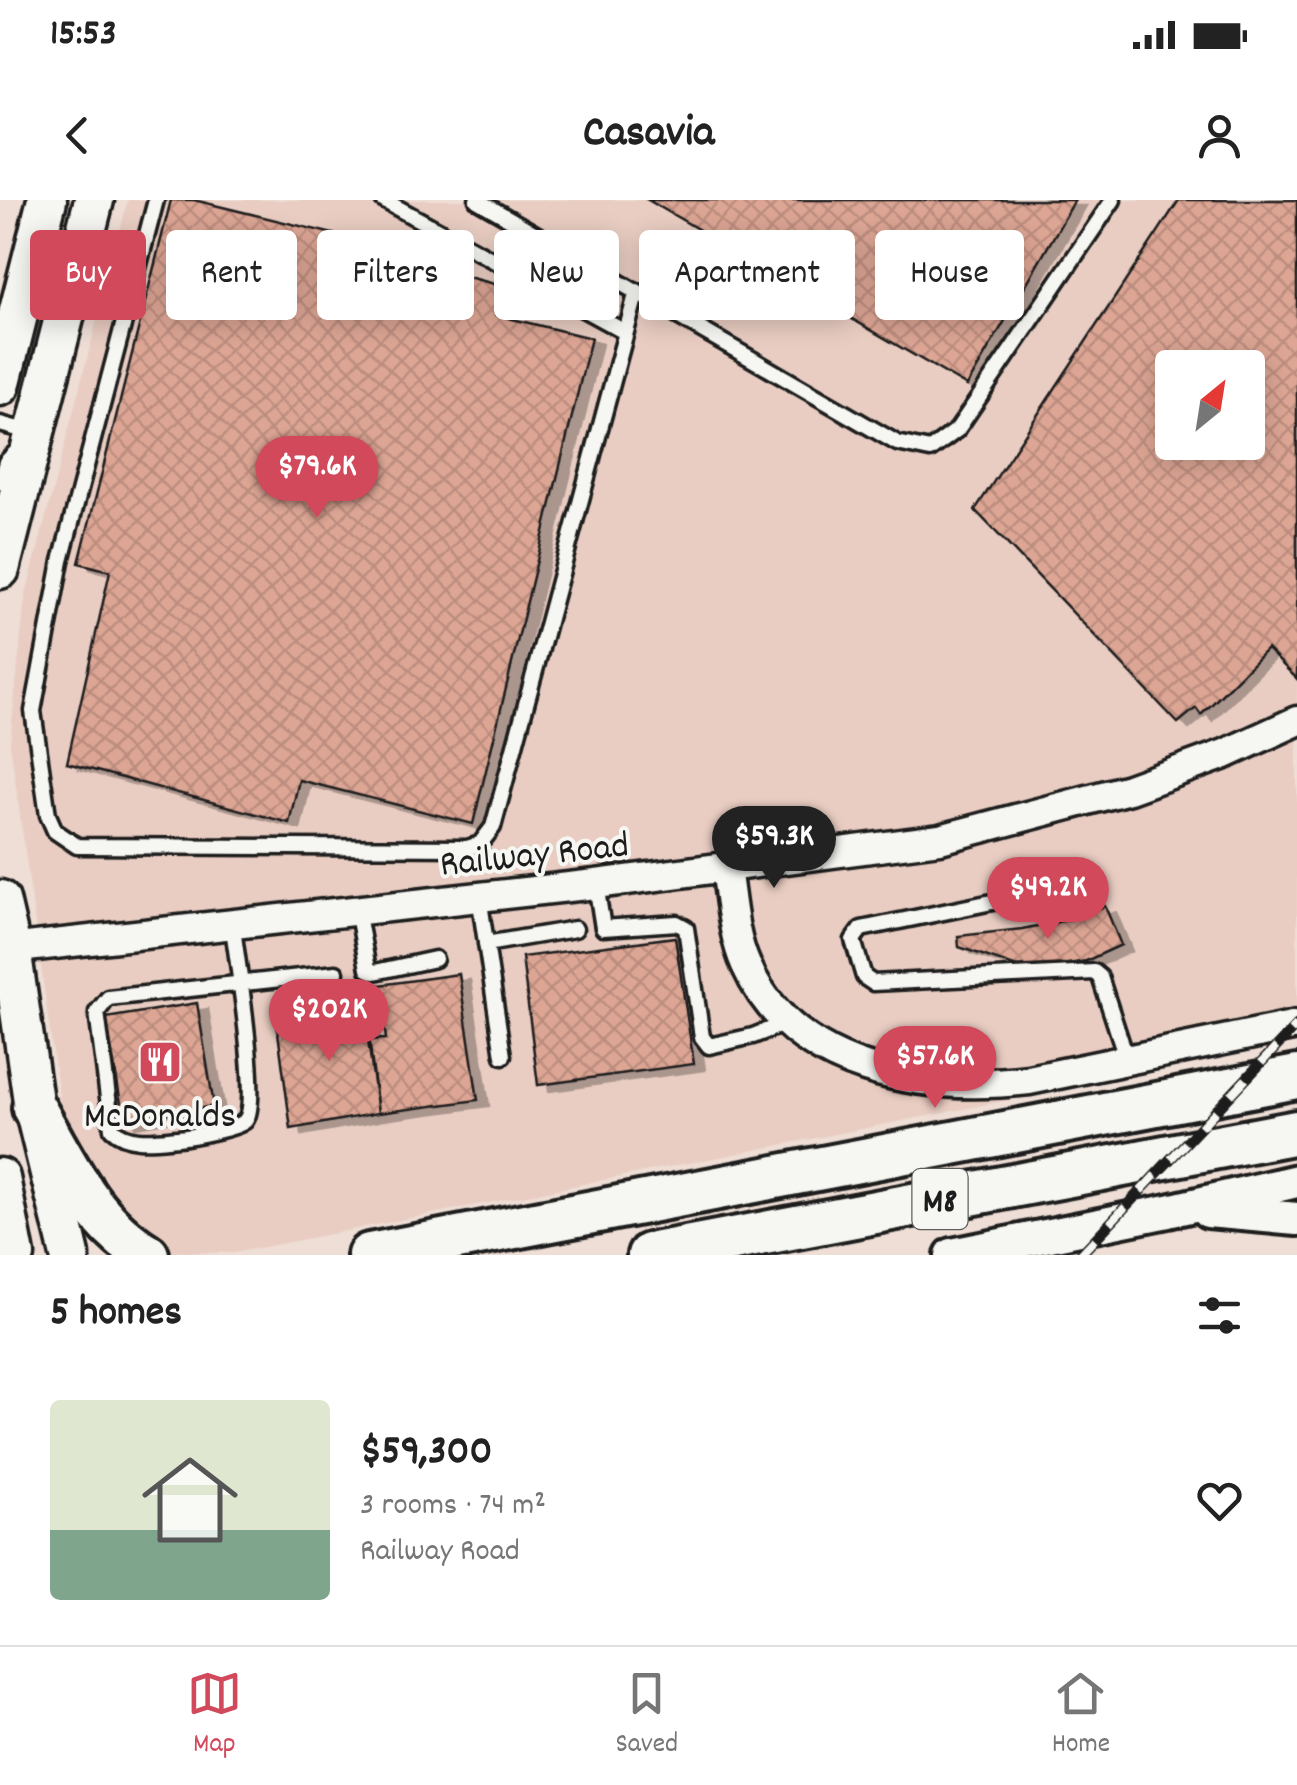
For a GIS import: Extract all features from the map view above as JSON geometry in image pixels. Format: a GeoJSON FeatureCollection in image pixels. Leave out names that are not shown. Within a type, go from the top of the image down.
{"type":"FeatureCollection","features":[{"type":"Feature","properties":{"kind":"main road"},"geometry":{"type":"LineString","coordinates":[[0,569],[17,429],[16,384],[48,200]]}},
{"type":"Feature","properties":{"kind":"main road"},"geometry":{"type":"LineString","coordinates":[[16,384],[88,205]]}},
{"type":"Feature","properties":{"kind":"main road"},"geometry":{"type":"LineString","coordinates":[[0,900],[4,945],[34,1108],[70,1255]]}},
{"type":"Feature","properties":{"kind":"main road","name":"M8"},"geometry":{"type":"LineString","coordinates":[[369,1254],[1297,1077]]}},
{"type":"Feature","properties":{"kind":"main road"},"geometry":{"type":"LineString","coordinates":[[34,1108],[97,1213],[116,1233],[147,1255]]}},
{"type":"Feature","properties":{"kind":"main road","name":"M8"},"geometry":{"type":"LineString","coordinates":[[648,1255],[1297,1132]]}},
{"type":"Feature","properties":{"kind":"main road"},"geometry":{"type":"LineString","coordinates":[[0,1178],[15,1255]]}},
{"type":"Feature","properties":{"kind":"street","name":"Railway Road"},"geometry":{"type":"LineString","coordinates":[[4,945],[596,884],[940,839],[1026,818],[1177,772],[1297,721]]}},
{"type":"Feature","properties":{"kind":"street"},"geometry":{"type":"LineString","coordinates":[[726,868],[745,963],[763,998],[786,1024],[824,1050],[888,1075],[986,1085],[1029,1080],[1297,1025]]}},
{"type":"Feature","properties":{"kind":"street"},"geometry":{"type":"LineString","coordinates":[[952,1255],[1168,1212],[1297,1181]]}},
{"type":"Feature","properties":{"kind":"street"},"geometry":{"type":"LineString","coordinates":[[1168,1212],[1210,1211],[1297,1219]]}},
{"type":"Feature","properties":{"kind":"lane"},"geometry":{"type":"LineString","coordinates":[[156,200],[62,561],[33,710],[48,815],[55,831],[77,846],[466,848],[487,838],[637,291]]}},
{"type":"Feature","properties":{"kind":"lane"},"geometry":{"type":"LineString","coordinates":[[383,200],[625,332]]}},
{"type":"Feature","properties":{"kind":"lane"},"geometry":{"type":"LineString","coordinates":[[477,200],[897,443],[930,450],[957,430],[1114,200]]}},
{"type":"Feature","properties":{"kind":"lane"},"geometry":{"type":"LineString","coordinates":[[0,482],[17,429]]}},
{"type":"Feature","properties":{"kind":"lane"},"geometry":{"type":"LineString","coordinates":[[596,884],[603,928],[677,923],[684,926],[702,1038],[709,1046],[786,1024]]}},
{"type":"Feature","properties":{"kind":"lane"},"geometry":{"type":"LineString","coordinates":[[1031,894],[861,928],[853,940],[864,977],[873,984],[1094,972],[1100,977],[1126,1058]]}},
{"type":"Feature","properties":{"kind":"lane"},"geometry":{"type":"LineString","coordinates":[[479,896],[503,1056]]}},
{"type":"Feature","properties":{"kind":"lane"},"geometry":{"type":"LineString","coordinates":[[357,909],[368,969],[374,972],[436,959]]}},
{"type":"Feature","properties":{"kind":"lane"},"geometry":{"type":"LineString","coordinates":[[232,922],[240,983],[252,1098],[246,1121],[180,1138],[132,1140],[119,1135],[112,1129],[97,1012],[108,998],[240,983],[336,973]]}},
{"type":"Feature","properties":{"kind":"lane"},"geometry":{"type":"LineString","coordinates":[[486,944],[575,928]]}},
{"type":"Feature","properties":{"kind":"shaded area"},"geometry":{"type":"Polygon","coordinates":[[[128,200],[1297,200],[1297,1043],[234,1253],[171,1252],[144,1241],[65,1140],[10,743],[25,598],[97,320],[146,320],[146,230],[120,230],[128,200]]]}},
{"type":"Feature","properties":{"kind":"building"},"geometry":{"type":"Polygon","coordinates":[[[171,200],[194,200],[317,230],[317,320],[474,320],[474,279],[494,284],[494,320],[517,320],[591,338],[473,824],[299,780],[289,823],[67,763],[110,571],[79,563],[141,320],[146,320],[146,299],[171,200]]]}},
{"type":"Feature","properties":{"kind":"building"},"geometry":{"type":"Polygon","coordinates":[[[648,200],[1075,200],[1024,288],[1024,230],[875,230],[875,320],[1005,320],[967,386],[854,320],[855,230],[699,230],[648,200]]]}},
{"type":"Feature","properties":{"kind":"building"},"geometry":{"type":"Polygon","coordinates":[[[1179,200],[1297,200],[1297,679],[1267,649],[1201,715],[1196,708],[1178,723],[975,510],[1179,200]]]}},
{"type":"Feature","properties":{"kind":"building"},"geometry":{"type":"Polygon","coordinates":[[[1105,906],[1121,945],[1086,961],[1029,971],[959,947],[958,936],[1072,919],[1105,906]]]}},
{"type":"Feature","properties":{"kind":"building"},"geometry":{"type":"Polygon","coordinates":[[[675,937],[694,1064],[538,1085],[522,957],[675,937]]]}},
{"type":"Feature","properties":{"kind":"building"},"geometry":{"type":"Polygon","coordinates":[[[459,974],[478,1100],[378,1113],[368,1040],[386,1039],[379,985],[459,974]]]}},
{"type":"Feature","properties":{"kind":"building"},"geometry":{"type":"Polygon","coordinates":[[[364,995],[378,1113],[291,1129],[277,1025],[320,1016],[318,1001],[364,995]]]}},
{"type":"Feature","properties":{"kind":"building","name":"McDonalds"},"geometry":{"type":"Polygon","coordinates":[[[197,1003],[214,1106],[124,1121],[106,1018],[197,1003]]]}},
{"type":"Feature","properties":{"kind":"railway"},"geometry":{"type":"LineString","coordinates":[[1080,1255],[1297,1025]]}},
{"type":"Feature","properties":{"kind":"place","name":"McDonalds"},"geometry":{"type":"Point","coordinates":[160,1062]}}]}
